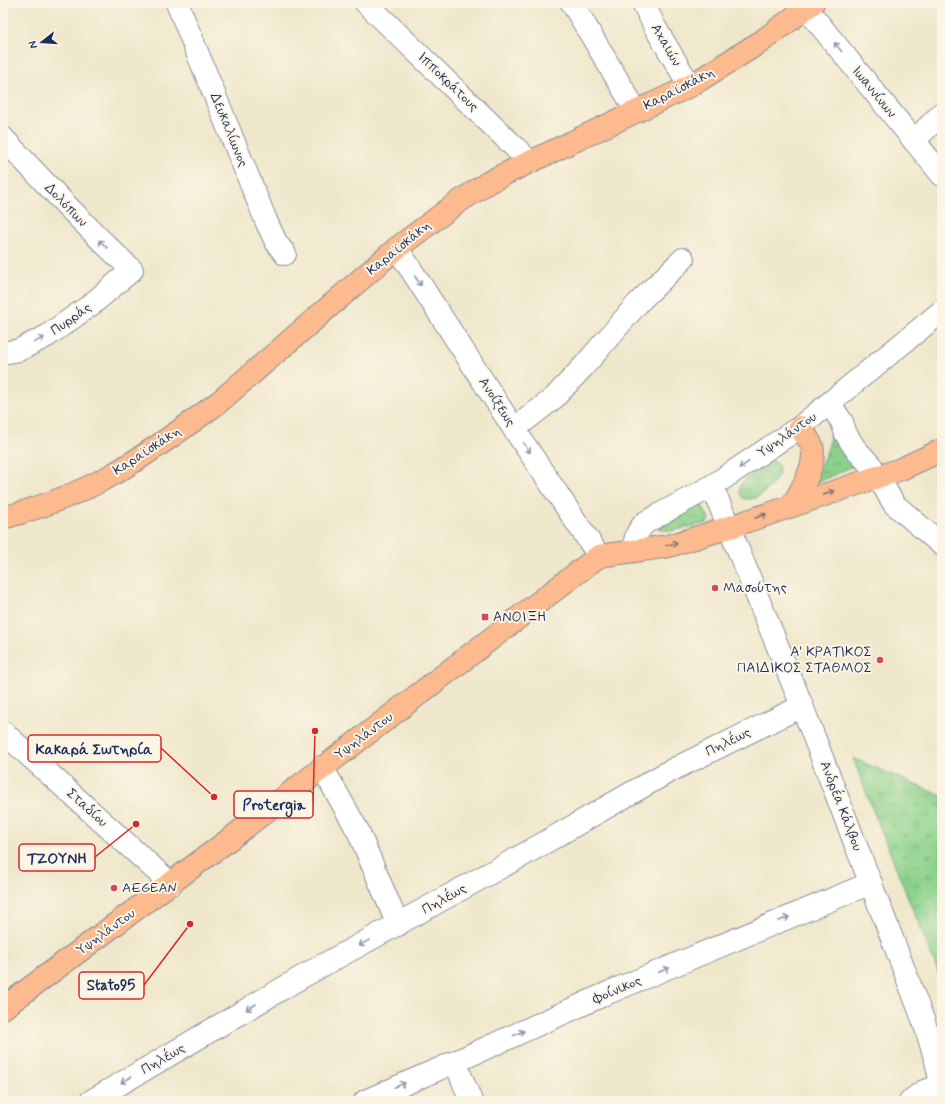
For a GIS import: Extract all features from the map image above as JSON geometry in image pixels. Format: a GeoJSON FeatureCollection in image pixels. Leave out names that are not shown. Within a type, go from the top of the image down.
{"type":"FeatureCollection","features":[{"type":"Feature","properties":{"kind":"main road","name":"Καραϊσκάκη"},"geometry":{"type":"LineString","coordinates":[[3,518],[60,499],[107,477],[175,433],[219,402],[397,248],[457,203],[489,182],[690,86],[756,45],[809,6]]}},
{"type":"Feature","properties":{"kind":"main road"},"geometry":{"type":"LineString","coordinates":[[792,505],[806,483],[812,457],[811,445],[800,428]]}},
{"type":"Feature","properties":{"kind":"main road","name":"Υψηλάντου"},"geometry":{"type":"LineString","coordinates":[[3,1008],[171,884],[599,556],[669,546],[877,477],[910,465],[942,450]]}},
{"type":"Feature","properties":{"kind":"street","name":"Δευκαλίωνος"},"geometry":{"type":"LineString","coordinates":[[177,3],[267,223],[276,242],[285,254]]}},
{"type":"Feature","properties":{"kind":"street","name":"Ιπποκράτους"},"geometry":{"type":"LineString","coordinates":[[366,3],[530,162]]}},
{"type":"Feature","properties":{"kind":"street"},"geometry":{"type":"LineString","coordinates":[[572,3],[636,112]]}},
{"type":"Feature","properties":{"kind":"street","name":"Αχαιών"},"geometry":{"type":"LineString","coordinates":[[643,3],[656,29],[690,86]]}},
{"type":"Feature","properties":{"kind":"street","name":"Ιωαννίνων"},"geometry":{"type":"LineString","coordinates":[[809,6],[942,175]]}},
{"type":"Feature","properties":{"kind":"street"},"geometry":{"type":"LineString","coordinates":[[914,141],[942,113]]}},
{"type":"Feature","properties":{"kind":"street","name":"Δολόπων"},"geometry":{"type":"LineString","coordinates":[[3,138],[52,192],[103,244],[132,270]]}},
{"type":"Feature","properties":{"kind":"street","name":"Ανοίξεως"},"geometry":{"type":"LineString","coordinates":[[397,248],[514,429],[599,556]]}},
{"type":"Feature","properties":{"kind":"street"},"geometry":{"type":"LineString","coordinates":[[514,429],[554,398],[584,366],[638,303],[683,260]]}},
{"type":"Feature","properties":{"kind":"street","name":"Πυρράς"},"geometry":{"type":"LineString","coordinates":[[3,353],[18,350],[47,336],[92,304],[132,270]]}},
{"type":"Feature","properties":{"kind":"street","name":"Υψηλάντου"},"geometry":{"type":"LineString","coordinates":[[634,550],[634,543],[640,528],[646,522],[712,486],[800,428],[942,311]]}},
{"type":"Feature","properties":{"kind":"street"},"geometry":{"type":"LineString","coordinates":[[830,404],[842,422],[846,434],[854,447],[872,467],[894,504],[942,545]]}},
{"type":"Feature","properties":{"kind":"street","name":"Ανδρέα Κάλβου"},"geometry":{"type":"LineString","coordinates":[[712,486],[802,706],[871,882],[924,1022],[942,1087]]}},
{"type":"Feature","properties":{"kind":"street","name":"Πηλέως"},"geometry":{"type":"LineString","coordinates":[[91,1101],[306,974],[524,856],[668,772],[802,706]]}},
{"type":"Feature","properties":{"kind":"street","name":"Σταδίου"},"geometry":{"type":"LineString","coordinates":[[3,732],[171,884]]}},
{"type":"Feature","properties":{"kind":"street"},"geometry":{"type":"LineString","coordinates":[[322,767],[358,831],[398,925]]}},
{"type":"Feature","properties":{"kind":"street","name":"Φοίνικος"},"geometry":{"type":"LineString","coordinates":[[365,1101],[610,992],[871,882]]}},
{"type":"Feature","properties":{"kind":"street"},"geometry":{"type":"LineString","coordinates":[[455,1062],[471,1101]]}},
{"type":"Feature","properties":{"kind":"street"},"geometry":{"type":"LineString","coordinates":[[910,1101],[924,1091],[942,1087]]}},
{"type":"Feature","properties":{"kind":"green space"},"geometry":{"type":"Polygon","coordinates":[[[833,429],[854,459],[855,465],[816,483],[819,469],[829,446],[830,431],[833,429]]]}},
{"type":"Feature","properties":{"kind":"green space"},"geometry":{"type":"Polygon","coordinates":[[[773,461],[778,465],[779,470],[778,475],[771,486],[757,497],[752,499],[744,499],[740,493],[740,488],[743,482],[755,472],[773,461]]]}},
{"type":"Feature","properties":{"kind":"green space"},"geometry":{"type":"Polygon","coordinates":[[[699,503],[702,505],[709,519],[707,523],[671,531],[662,530],[659,528],[699,503]]]}},
{"type":"Feature","properties":{"kind":"green space"},"geometry":{"type":"Polygon","coordinates":[[[853,758],[942,796],[942,982],[870,803],[853,758]]]}},
{"type":"Feature","properties":{"kind":"place","name":"Μασούτης"},"geometry":{"type":"Point","coordinates":[715,588]}},
{"type":"Feature","properties":{"kind":"place","name":"ΑΝΟΙΞΗ"},"geometry":{"type":"Point","coordinates":[485,617]}},
{"type":"Feature","properties":{"kind":"place","name":"Α' ΚΡΑΤΙΚΟΣ ΠΑΙΔΙΚΟΣ ΣΤΑΘΜΟΣ"},"geometry":{"type":"Point","coordinates":[880,660]}},
{"type":"Feature","properties":{"kind":"place","name":"Protergia"},"geometry":{"type":"Point","coordinates":[315,731]}},
{"type":"Feature","properties":{"kind":"place","name":"Κακαρά Σωτηρία"},"geometry":{"type":"Point","coordinates":[214,797]}},
{"type":"Feature","properties":{"kind":"place","name":"ΤΖΟΥΝΗ"},"geometry":{"type":"Point","coordinates":[136,824]}},
{"type":"Feature","properties":{"kind":"place","name":"AEGEAN"},"geometry":{"type":"Point","coordinates":[114,888]}},
{"type":"Feature","properties":{"kind":"place","name":"Stato95"},"geometry":{"type":"Point","coordinates":[190,924]}}]}
